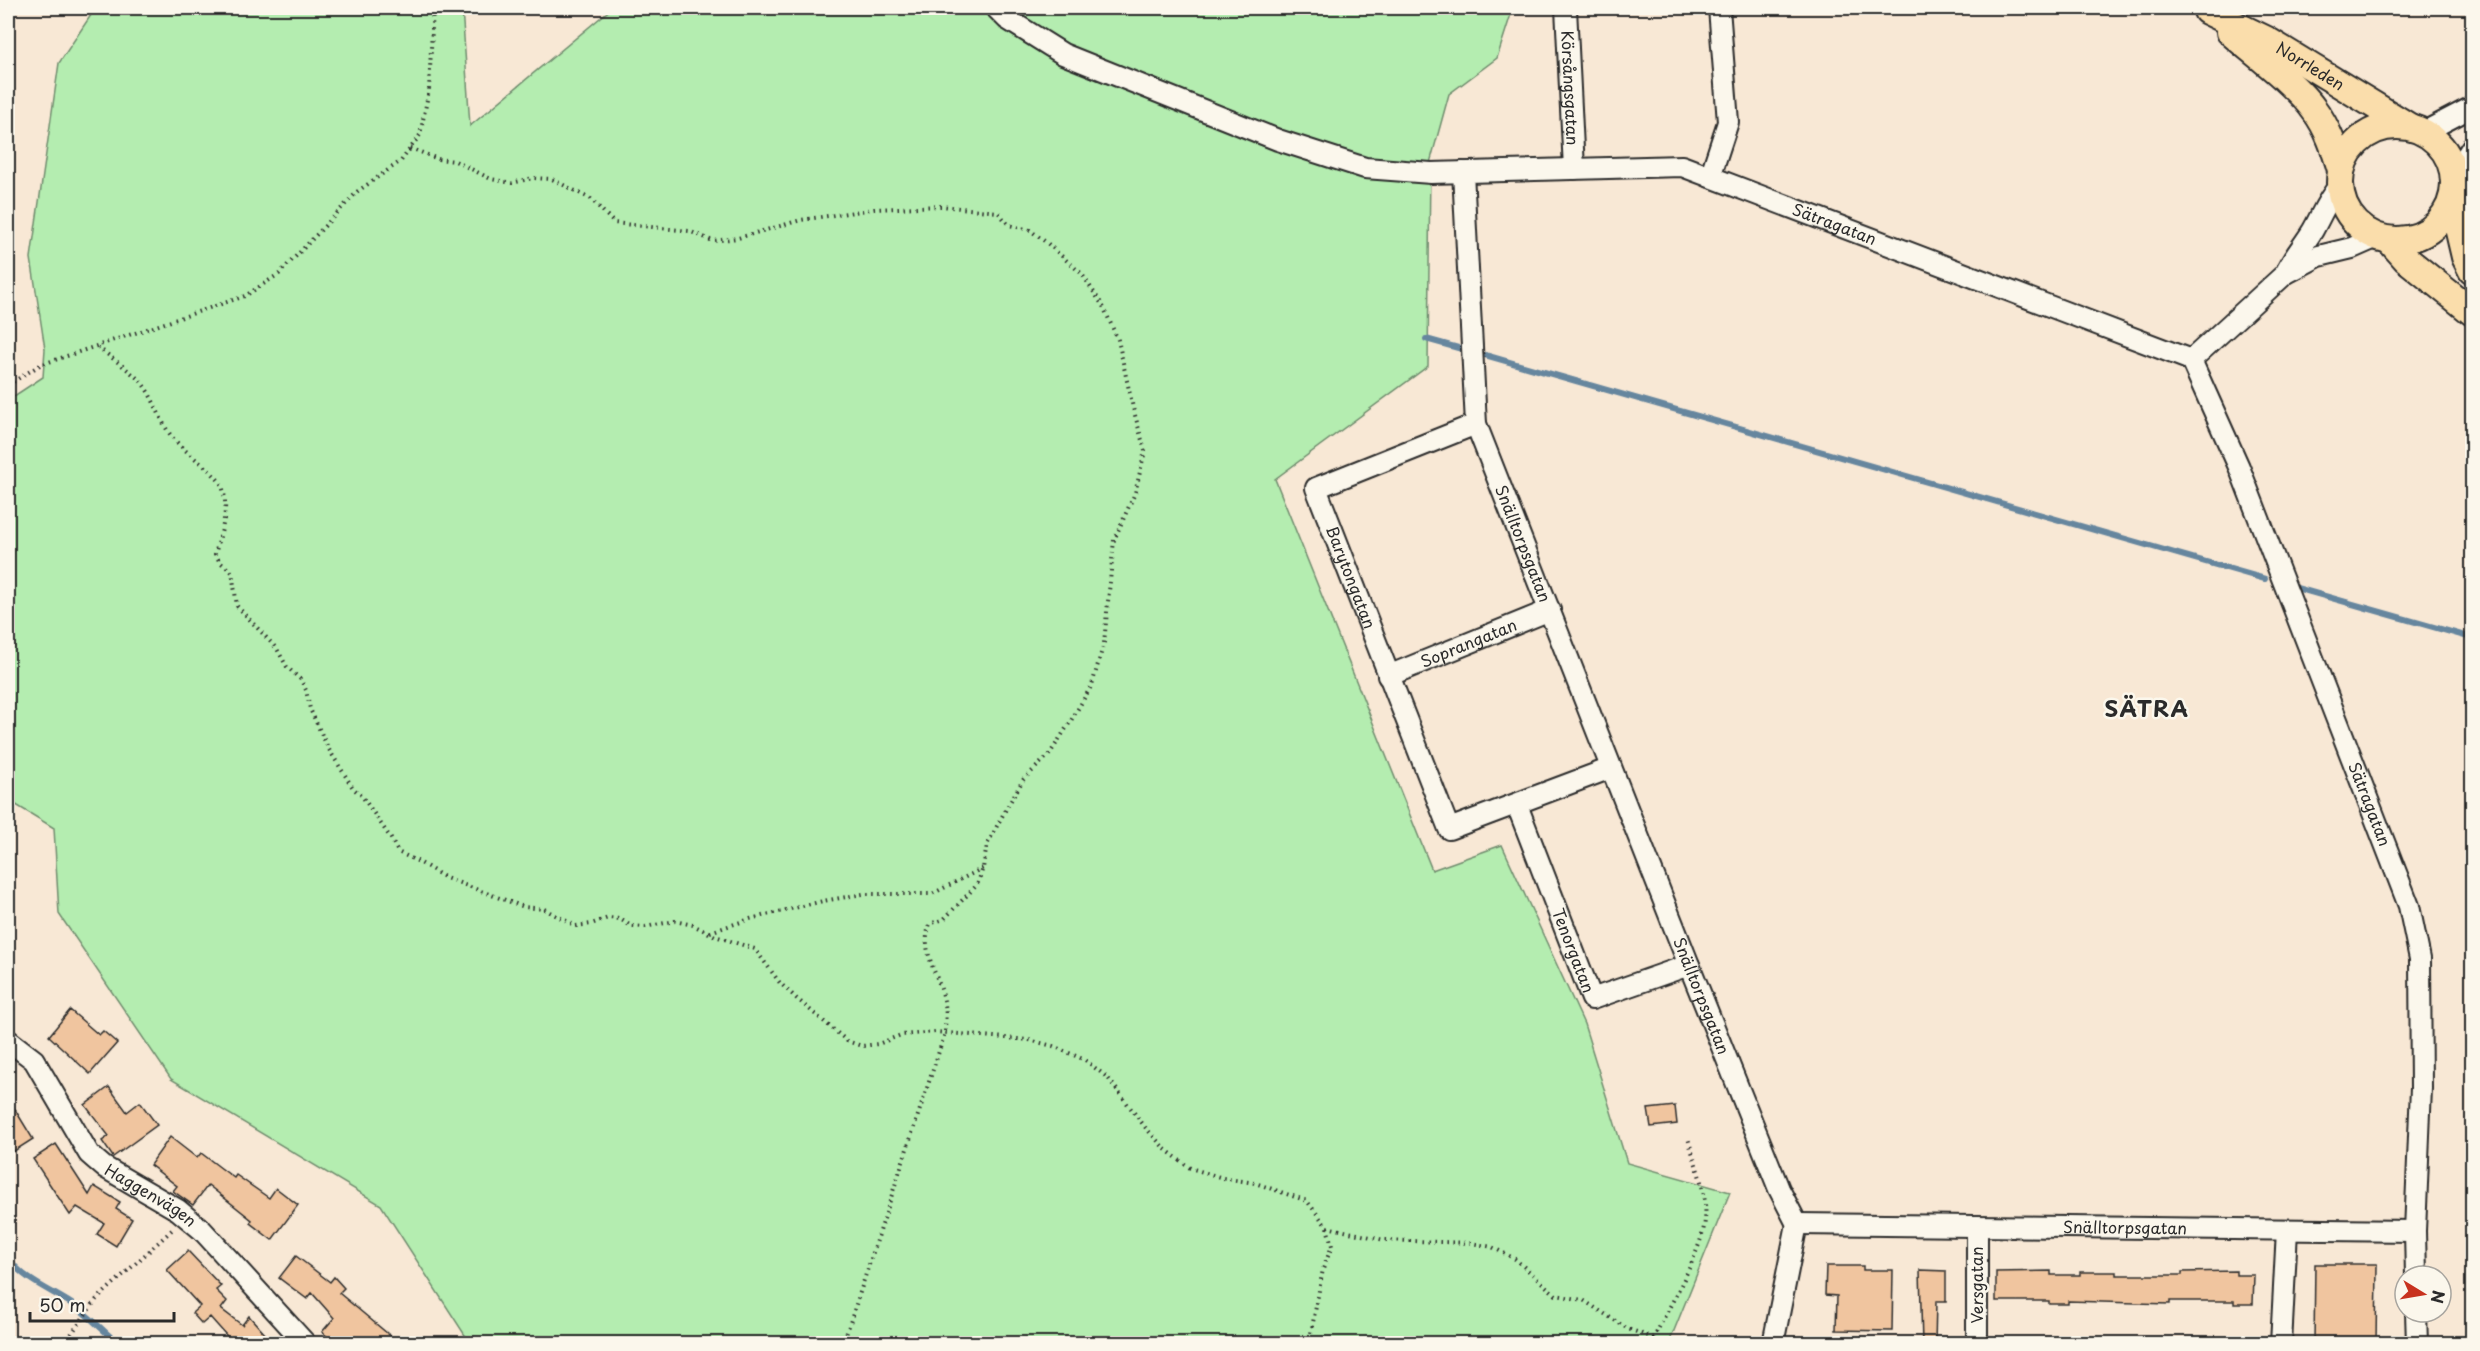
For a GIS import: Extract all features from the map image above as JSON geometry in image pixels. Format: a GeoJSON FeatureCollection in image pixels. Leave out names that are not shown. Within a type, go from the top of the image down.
{"type":"FeatureCollection","features":[{"type":"Feature","properties":{"kind":"main road","name":"Norrleden"},"geometry":{"type":"LineString","coordinates":[[2205,9],[2267,40],[2417,129]]}},
{"type":"Feature","properties":{"kind":"main road","name":"Norrleden"},"geometry":{"type":"LineString","coordinates":[[2205,9],[2316,111],[2334,145],[2340,178]]}},
{"type":"Feature","properties":{"kind":"main road"},"geometry":{"type":"LineString","coordinates":[[2472,271],[2465,257],[2453,192],[2453,169],[2446,153],[2434,139],[2417,129],[2395,126],[2380,128],[2367,134],[2355,144],[2346,156],[2340,178],[2342,199],[2355,222],[2383,239],[2472,312]]}},
{"type":"Feature","properties":{"kind":"main road"},"geometry":{"type":"LineString","coordinates":[[2383,239],[2404,241],[2428,232],[2438,224],[2453,192]]}},
{"type":"Feature","properties":{"kind":"street","name":"Sätragatan"},"geometry":{"type":"LineString","coordinates":[[996,8],[1007,19],[1063,54],[1278,140],[1365,168],[1431,173],[1682,166],[2191,360],[2239,467],[2409,906],[2420,958],[2421,1088],[2416,1264]]}},
{"type":"Feature","properties":{"kind":"street","name":"Körsångsgatan"},"geometry":{"type":"LineString","coordinates":[[1566,8],[1574,169]]}},
{"type":"Feature","properties":{"kind":"street"},"geometry":{"type":"LineString","coordinates":[[1710,177],[1728,122],[1719,8]]}},
{"type":"Feature","properties":{"kind":"street"},"geometry":{"type":"LineString","coordinates":[[2417,129],[2472,107]]}},
{"type":"Feature","properties":{"kind":"street"},"geometry":{"type":"LineString","coordinates":[[2453,192],[2460,166],[2472,147]]}},
{"type":"Feature","properties":{"kind":"street","name":"Snälltorpsgatan"},"geometry":{"type":"LineString","coordinates":[[1463,172],[1476,424],[1689,965],[1779,1189],[1797,1224],[2415,1231]]}},
{"type":"Feature","properties":{"kind":"street"},"geometry":{"type":"LineString","coordinates":[[2286,273],[2293,256],[2312,231],[2340,178]]}},
{"type":"Feature","properties":{"kind":"street"},"geometry":{"type":"LineString","coordinates":[[2191,360],[2286,273],[2319,256],[2383,239]]}},
{"type":"Feature","properties":{"kind":"street","name":"Barytongatan"},"geometry":{"type":"LineString","coordinates":[[1476,424],[1316,488],[1449,829],[1517,805]]}},
{"type":"Feature","properties":{"kind":"street","name":"Soprangatan"},"geometry":{"type":"LineString","coordinates":[[1388,676],[1550,610]]}},
{"type":"Feature","properties":{"kind":"street"},"geometry":{"type":"LineString","coordinates":[[1517,805],[1611,768]]}},
{"type":"Feature","properties":{"kind":"street","name":"Tenorgatan"},"geometry":{"type":"LineString","coordinates":[[1517,805],[1592,999],[1689,965]]}},
{"type":"Feature","properties":{"kind":"street","name":"Haggenvägen"},"geometry":{"type":"LineString","coordinates":[[8,1040],[34,1060],[89,1154],[104,1167],[178,1210],[202,1230],[306,1344]]}},
{"type":"Feature","properties":{"kind":"street"},"geometry":{"type":"LineString","coordinates":[[1773,1344],[1797,1224]]}},
{"type":"Feature","properties":{"kind":"street","name":"Versgatan"},"geometry":{"type":"LineString","coordinates":[[1977,1226],[1977,1344]]}},
{"type":"Feature","properties":{"kind":"street"},"geometry":{"type":"LineString","coordinates":[[2281,1344],[2287,1230]]}},
{"type":"Feature","properties":{"kind":"street"},"geometry":{"type":"LineString","coordinates":[[2416,1324],[2417,1344]]}},
{"type":"Feature","properties":{"kind":"path"},"geometry":{"type":"LineString","coordinates":[[8,385],[40,365],[245,296],[279,274],[358,191],[401,161],[420,135],[429,90],[433,8]]}},
{"type":"Feature","properties":{"kind":"path"},"geometry":{"type":"LineString","coordinates":[[410,148],[438,159],[455,161],[491,179],[512,183],[533,178],[552,179],[591,199],[614,223],[688,231],[713,240],[738,238],[801,220],[874,209],[941,206],[999,212],[1009,225],[1030,230],[1082,274],[1103,306],[1118,340],[1145,452],[1135,493],[1114,540],[1104,643],[1092,685],[1070,724],[1048,755],[1023,780],[987,845],[977,885],[944,919],[930,924],[927,930],[927,948],[945,1000],[945,1033],[843,1344]]}},
{"type":"Feature","properties":{"kind":"path"},"geometry":{"type":"LineString","coordinates":[[98,347],[141,382],[171,436],[197,462],[212,472],[222,486],[225,508],[215,554],[220,562],[232,572],[237,606],[277,649],[287,668],[300,679],[306,690],[310,709],[332,755],[353,788],[362,796],[375,819],[390,837],[398,852],[446,878],[524,908],[544,909],[576,926],[608,918],[620,919],[631,926],[645,927],[675,921],[693,925],[755,949],[780,983],[847,1041],[862,1046],[878,1044],[900,1035],[945,1033],[1029,1040],[1053,1046],[1085,1060],[1108,1078],[1145,1127],[1165,1149],[1190,1168],[1223,1178],[1255,1183],[1307,1201],[1327,1227],[1332,1246],[1323,1269],[1309,1344]]}},
{"type":"Feature","properties":{"kind":"path"},"geometry":{"type":"LineString","coordinates":[[709,933],[750,919],[823,901],[863,894],[932,894],[983,868]]}},
{"type":"Feature","properties":{"kind":"path"},"geometry":{"type":"LineString","coordinates":[[1651,1344],[1700,1244],[1706,1219],[1702,1189],[1688,1138]]}},
{"type":"Feature","properties":{"kind":"path"},"geometry":{"type":"LineString","coordinates":[[64,1344],[68,1335],[96,1300],[185,1217]]}},
{"type":"Feature","properties":{"kind":"path"},"geometry":{"type":"LineString","coordinates":[[1327,1227],[1384,1240],[1471,1243],[1492,1247],[1515,1259],[1556,1295],[1583,1300],[1628,1329],[1654,1338]]}},
{"type":"Feature","properties":{"kind":"green space"},"geometry":{"type":"Polygon","coordinates":[[[91,8],[462,8],[470,126],[612,8],[1513,8],[1497,58],[1449,94],[1430,163],[1428,366],[1275,479],[1432,870],[1502,845],[1584,1024],[1627,1163],[1730,1192],[1669,1343],[470,1343],[381,1205],[171,1079],[59,914],[54,828],[8,800],[8,400],[43,377],[45,349],[31,258],[59,63],[91,15],[91,8]]]}},
{"type":"Feature","properties":{"kind":"building"},"geometry":{"type":"Polygon","coordinates":[[[70,1010],[99,1035],[103,1031],[117,1043],[90,1074],[49,1036],[70,1010]]]}},
{"type":"Feature","properties":{"kind":"building"},"geometry":{"type":"Polygon","coordinates":[[[109,1087],[127,1112],[140,1102],[157,1125],[113,1157],[102,1141],[109,1136],[85,1105],[109,1087]]]}},
{"type":"Feature","properties":{"kind":"building"},"geometry":{"type":"Polygon","coordinates":[[[8,1098],[33,1139],[8,1155],[8,1098]]]}},
{"type":"Feature","properties":{"kind":"building"},"geometry":{"type":"Polygon","coordinates":[[[1675,1106],[1677,1124],[1651,1127],[1648,1109],[1675,1106]]]}},
{"type":"Feature","properties":{"kind":"building"},"geometry":{"type":"Polygon","coordinates":[[[170,1137],[197,1158],[201,1153],[234,1178],[236,1175],[269,1198],[276,1188],[298,1205],[272,1240],[250,1223],[252,1220],[208,1185],[193,1205],[173,1191],[177,1186],[150,1165],[170,1137]]]}},
{"type":"Feature","properties":{"kind":"building"},"geometry":{"type":"Polygon","coordinates":[[[56,1144],[89,1195],[94,1186],[120,1202],[116,1209],[132,1219],[116,1246],[97,1234],[104,1223],[77,1207],[70,1215],[33,1159],[56,1144]]]}},
{"type":"Feature","properties":{"kind":"building"},"geometry":{"type":"Polygon","coordinates":[[[188,1251],[221,1286],[216,1290],[227,1301],[221,1309],[242,1325],[249,1316],[274,1344],[234,1344],[210,1317],[202,1324],[192,1313],[200,1306],[167,1270],[188,1251]]]}},
{"type":"Feature","properties":{"kind":"building"},"geometry":{"type":"Polygon","coordinates":[[[296,1256],[330,1282],[334,1277],[344,1288],[339,1293],[400,1344],[336,1344],[322,1332],[334,1318],[312,1293],[307,1299],[279,1278],[296,1256]]]}},
{"type":"Feature","properties":{"kind":"building"},"geometry":{"type":"Polygon","coordinates":[[[2315,1264],[2377,1264],[2376,1344],[2314,1344],[2315,1264]]]}},
{"type":"Feature","properties":{"kind":"building"},"geometry":{"type":"Polygon","coordinates":[[[1826,1266],[1863,1266],[1863,1270],[1893,1270],[1892,1331],[1836,1330],[1837,1296],[1825,1295],[1826,1266]]]}},
{"type":"Feature","properties":{"kind":"building"},"geometry":{"type":"Polygon","coordinates":[[[1920,1270],[1946,1271],[1946,1301],[1936,1301],[1935,1344],[1922,1344],[1920,1270]]]}},
{"type":"Feature","properties":{"kind":"building"},"geometry":{"type":"Polygon","coordinates":[[[2051,1271],[2051,1275],[2117,1272],[2117,1275],[2182,1275],[2182,1272],[2236,1271],[2236,1275],[2254,1275],[2253,1304],[2234,1304],[2234,1301],[2170,1301],[2170,1304],[2068,1301],[2068,1304],[2049,1304],[2049,1301],[1996,1301],[1996,1272],[2051,1271]]]}},
{"type":"Feature","properties":{"kind":"waterway"},"geometry":{"type":"LineString","coordinates":[[1426,339],[1469,351]]}},
{"type":"Feature","properties":{"kind":"waterway"},"geometry":{"type":"LineString","coordinates":[[1485,355],[2265,579]]}},
{"type":"Feature","properties":{"kind":"waterway"},"geometry":{"type":"LineString","coordinates":[[2293,587],[2472,638]]}},
{"type":"Feature","properties":{"kind":"waterway"},"geometry":{"type":"LineString","coordinates":[[8,1258],[30,1279],[78,1308],[119,1344]]}},
{"type":"Feature","properties":{"kind":"district","name":"SÄTRA"},"geometry":{"type":"Point","coordinates":[2147,709]}}]}
